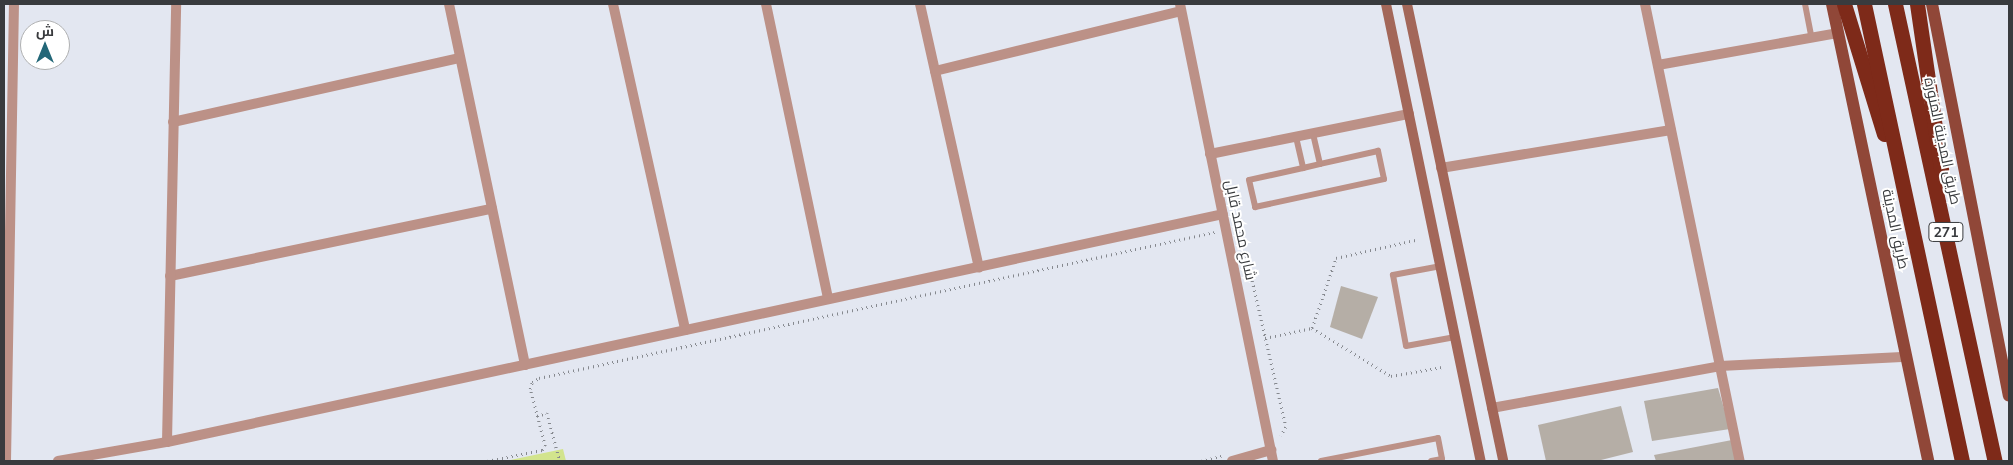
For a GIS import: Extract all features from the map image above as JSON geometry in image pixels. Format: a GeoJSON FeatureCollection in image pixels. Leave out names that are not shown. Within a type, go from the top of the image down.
{"type":"FeatureCollection","features":[{"type":"Feature","properties":{"kind":"highway"},"geometry":{"type":"LineString","coordinates":[[1844,4],[1918,245]]}},
{"type":"Feature","properties":{"kind":"highway","name":"271"},"geometry":{"type":"LineString","coordinates":[[1864,4],[1918,245],[1961,461]]}},
{"type":"Feature","properties":{"kind":"highway","name":"طريق المدينة المنورة"},"geometry":{"type":"LineString","coordinates":[[1895,4],[1995,461]]}},
{"type":"Feature","properties":{"kind":"highway"},"geometry":{"type":"LineString","coordinates":[[1917,4],[1959,292]]}},
{"type":"Feature","properties":{"kind":"main road","name":"طريق المدينة"},"geometry":{"type":"LineString","coordinates":[[1832,4],[1928,461]]}},
{"type":"Feature","properties":{"kind":"main road"},"geometry":{"type":"LineString","coordinates":[[1932,4],[2009,396]]}},
{"type":"Feature","properties":{"kind":"street"},"geometry":{"type":"LineString","coordinates":[[6,461],[14,4]]}},
{"type":"Feature","properties":{"kind":"street"},"geometry":{"type":"LineString","coordinates":[[167,442],[176,4]]}},
{"type":"Feature","properties":{"kind":"street"},"geometry":{"type":"LineString","coordinates":[[449,4],[525,365]]}},
{"type":"Feature","properties":{"kind":"street"},"geometry":{"type":"LineString","coordinates":[[613,4],[686,330]]}},
{"type":"Feature","properties":{"kind":"street"},"geometry":{"type":"LineString","coordinates":[[766,4],[828,299]]}},
{"type":"Feature","properties":{"kind":"street"},"geometry":{"type":"LineString","coordinates":[[920,4],[979,267]]}},
{"type":"Feature","properties":{"kind":"street"},"geometry":{"type":"LineString","coordinates":[[1386,4],[1481,461]]}},
{"type":"Feature","properties":{"kind":"street"},"geometry":{"type":"LineString","coordinates":[[1408,4],[1503,461]]}},
{"type":"Feature","properties":{"kind":"street"},"geometry":{"type":"LineString","coordinates":[[1645,4],[1740,461]]}},
{"type":"Feature","properties":{"kind":"street"},"geometry":{"type":"LineString","coordinates":[[935,71],[1181,7]]}},
{"type":"Feature","properties":{"kind":"street","name":"شارع محمد قابل"},"geometry":{"type":"LineString","coordinates":[[1181,7],[1210,154],[1273,445],[1273,461]]}},
{"type":"Feature","properties":{"kind":"street"},"geometry":{"type":"LineString","coordinates":[[1658,65],[1811,35],[1837,33]]}},
{"type":"Feature","properties":{"kind":"street"},"geometry":{"type":"LineString","coordinates":[[173,122],[460,58]]}},
{"type":"Feature","properties":{"kind":"street"},"geometry":{"type":"LineString","coordinates":[[1210,154],[1409,114]]}},
{"type":"Feature","properties":{"kind":"street"},"geometry":{"type":"LineString","coordinates":[[1441,168],[1671,130]]}},
{"type":"Feature","properties":{"kind":"street"},"geometry":{"type":"LineString","coordinates":[[170,276],[492,209]]}},
{"type":"Feature","properties":{"kind":"street"},"geometry":{"type":"LineString","coordinates":[[58,461],[167,442],[1223,214]]}},
{"type":"Feature","properties":{"kind":"street"},"geometry":{"type":"LineString","coordinates":[[1492,408],[1720,366],[1907,356]]}},
{"type":"Feature","properties":{"kind":"street"},"geometry":{"type":"LineString","coordinates":[[1232,461],[1273,445]]}},
{"type":"Feature","properties":{"kind":"lane"},"geometry":{"type":"LineString","coordinates":[[1805,4],[1811,35]]}},
{"type":"Feature","properties":{"kind":"lane"},"geometry":{"type":"LineString","coordinates":[[1314,133],[1320,164]]}},
{"type":"Feature","properties":{"kind":"lane"},"geometry":{"type":"LineString","coordinates":[[1296,137],[1303,168]]}},
{"type":"Feature","properties":{"kind":"lane"},"geometry":{"type":"LineString","coordinates":[[1378,151],[1384,179],[1255,207],[1249,180],[1303,168],[1378,151]]}},
{"type":"Feature","properties":{"kind":"lane"},"geometry":{"type":"LineString","coordinates":[[1440,266],[1393,275],[1406,346],[1455,337]]}},
{"type":"Feature","properties":{"kind":"lane"},"geometry":{"type":"LineString","coordinates":[[1321,461],[1438,438],[1442,459],[1431,461]]}},
{"type":"Feature","properties":{"kind":"path"},"geometry":{"type":"LineString","coordinates":[[1231,228],[1240,226],[1286,428],[1273,445]]}},
{"type":"Feature","properties":{"kind":"path"},"geometry":{"type":"LineString","coordinates":[[487,461],[542,450],[545,446],[530,388],[532,382],[538,378],[1217,231]]}},
{"type":"Feature","properties":{"kind":"path"},"geometry":{"type":"LineString","coordinates":[[1312,328],[1336,258],[1415,240]]}},
{"type":"Feature","properties":{"kind":"path"},"geometry":{"type":"LineString","coordinates":[[1265,338],[1312,328],[1391,376],[1442,368]]}},
{"type":"Feature","properties":{"kind":"path"},"geometry":{"type":"LineString","coordinates":[[537,416],[547,413],[560,461]]}},
{"type":"Feature","properties":{"kind":"green space"},"geometry":{"type":"Polygon","coordinates":[[[563,449],[566,461],[505,461],[563,449]]]}},
{"type":"Feature","properties":{"kind":"building"},"geometry":{"type":"Polygon","coordinates":[[[1341,286],[1378,297],[1362,339],[1330,327],[1341,286]]]}},
{"type":"Feature","properties":{"kind":"building"},"geometry":{"type":"Polygon","coordinates":[[[1718,388],[1730,429],[1652,441],[1644,401],[1718,388]]]}},
{"type":"Feature","properties":{"kind":"building"},"geometry":{"type":"Polygon","coordinates":[[[1621,406],[1633,452],[1597,461],[1546,461],[1538,425],[1621,406]]]}},
{"type":"Feature","properties":{"kind":"building"},"geometry":{"type":"Polygon","coordinates":[[[1732,440],[1737,461],[1656,461],[1654,455],[1732,440]]]}}]}
